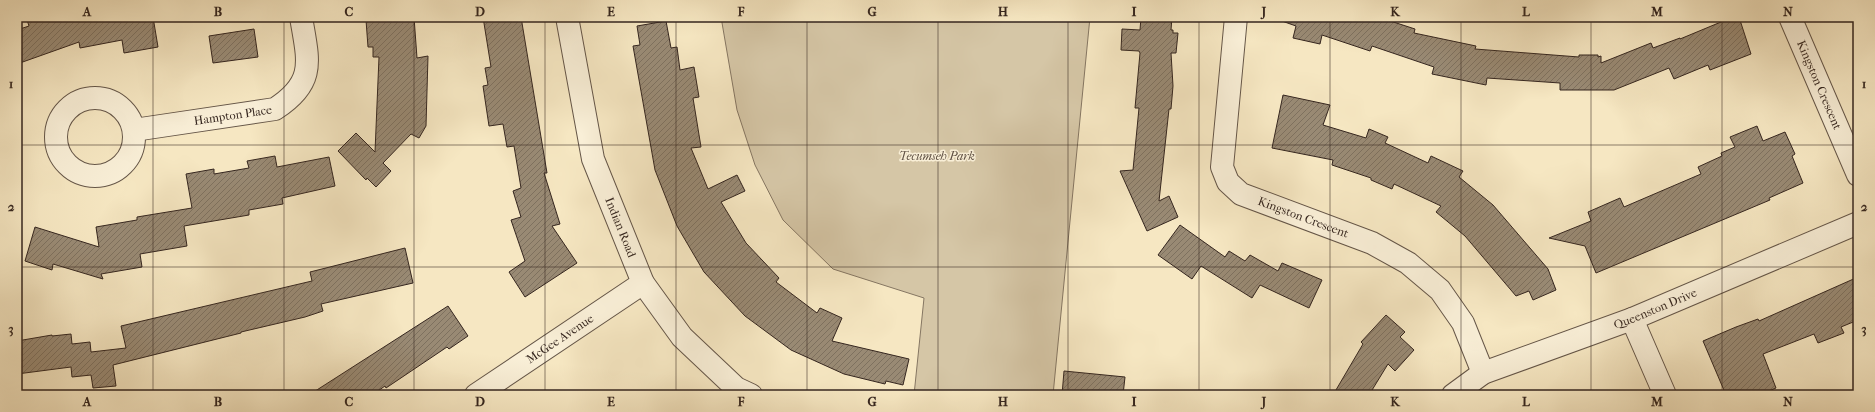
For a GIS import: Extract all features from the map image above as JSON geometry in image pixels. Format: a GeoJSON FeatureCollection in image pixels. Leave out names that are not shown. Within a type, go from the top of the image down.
{"type":"FeatureCollection","features":[{"type":"Feature","properties":{"kind":"street","name":"Hampton Place"},"geometry":{"type":"LineString","coordinates":[[134,130],[275,109],[290,99],[302,84],[308,61],[301,17]]}},
{"type":"Feature","properties":{"kind":"street","name":"Indian Road"},"geometry":{"type":"LineString","coordinates":[[567,17],[593,159],[643,284],[682,337],[736,388],[751,395]]}},
{"type":"Feature","properties":{"kind":"street","name":"Kingston Crescent"},"geometry":{"type":"LineString","coordinates":[[1236,17],[1222,167],[1228,182],[1241,194],[1372,243],[1408,263],[1440,290],[1463,323],[1483,373]]}},
{"type":"Feature","properties":{"kind":"street","name":"Kingston Crescent"},"geometry":{"type":"LineString","coordinates":[[1790,17],[1858,175]]}},
{"type":"Feature","properties":{"kind":"street","name":"Queenston Drive"},"geometry":{"type":"LineString","coordinates":[[1453,395],[1483,373],[1632,319],[1858,223]]}},
{"type":"Feature","properties":{"kind":"street","name":"McGee Avenue"},"geometry":{"type":"LineString","coordinates":[[476,395],[643,284]]}},
{"type":"Feature","properties":{"kind":"street"},"geometry":{"type":"LineString","coordinates":[[1632,319],[1665,395]]}},
{"type":"Feature","properties":{"kind":"green space","name":"Tecumseh Park"},"geometry":{"type":"Polygon","coordinates":[[[721,17],[1090,17],[1053,395],[914,395],[924,298],[833,269],[783,220],[755,165],[737,110],[721,17]]]}},
{"type":"Feature","properties":{"kind":"building"},"geometry":{"type":"Polygon","coordinates":[[[26,17],[153,17],[158,47],[124,53],[122,40],[80,48],[79,42],[17,64],[17,30],[29,26],[26,17]]]}},
{"type":"Feature","properties":{"kind":"building"},"geometry":{"type":"Polygon","coordinates":[[[414,17],[417,58],[428,56],[426,126],[419,138],[411,134],[383,163],[391,171],[376,187],[367,178],[366,180],[338,151],[356,133],[375,152],[379,57],[373,57],[373,47],[368,47],[366,20],[414,17]]]}},
{"type":"Feature","properties":{"kind":"building"},"geometry":{"type":"Polygon","coordinates":[[[483,17],[521,17],[547,173],[544,173],[560,224],[552,226],[577,263],[525,297],[509,272],[525,261],[511,220],[521,217],[513,191],[521,188],[514,146],[507,147],[503,124],[489,126],[483,86],[488,85],[485,68],[491,67],[483,17]]]}},
{"type":"Feature","properties":{"kind":"building"},"geometry":{"type":"Polygon","coordinates":[[[1141,17],[1172,17],[1171,30],[1173,30],[1173,33],[1178,33],[1176,53],[1171,53],[1173,86],[1159,201],[1169,196],[1178,217],[1147,231],[1120,171],[1133,170],[1139,108],[1135,108],[1140,53],[1139,51],[1121,50],[1122,29],[1140,30],[1141,17]]]}},
{"type":"Feature","properties":{"kind":"building"},"geometry":{"type":"Polygon","coordinates":[[[1279,17],[1378,17],[1415,29],[1414,33],[1476,46],[1475,49],[1579,57],[1579,55],[1598,55],[1598,57],[1601,56],[1601,63],[1651,43],[1653,48],[1680,39],[1733,17],[1739,17],[1751,54],[1710,70],[1708,65],[1674,79],[1669,68],[1614,90],[1560,90],[1560,83],[1487,78],[1486,85],[1432,74],[1434,67],[1372,46],[1370,51],[1322,35],[1320,44],[1293,38],[1296,26],[1279,20],[1279,17]]]}},
{"type":"Feature","properties":{"kind":"building"},"geometry":{"type":"Polygon","coordinates":[[[666,21],[671,48],[677,47],[680,70],[694,67],[699,97],[693,98],[701,147],[691,148],[708,189],[737,175],[745,191],[721,202],[746,243],[779,278],[776,282],[817,313],[820,308],[842,318],[832,341],[909,359],[903,385],[886,381],[885,384],[844,374],[791,350],[745,316],[704,272],[677,226],[655,170],[633,46],[640,45],[637,26],[666,21]]]}},
{"type":"Feature","properties":{"kind":"building"},"geometry":{"type":"Polygon","coordinates":[[[254,29],[258,57],[213,63],[209,36],[254,29]]]}},
{"type":"Feature","properties":{"kind":"building"},"geometry":{"type":"Polygon","coordinates":[[[1283,95],[1330,105],[1323,125],[1366,138],[1369,129],[1388,137],[1385,143],[1428,163],[1431,156],[1463,171],[1459,177],[1493,205],[1548,269],[1556,290],[1533,300],[1529,291],[1516,296],[1465,236],[1436,212],[1441,206],[1394,184],[1392,189],[1371,180],[1371,178],[1332,165],[1333,160],[1272,148],[1283,95]]]}},
{"type":"Feature","properties":{"kind":"building"},"geometry":{"type":"Polygon","coordinates":[[[1757,126],[1763,141],[1785,132],[1795,154],[1792,156],[1803,183],[1769,198],[1770,200],[1596,273],[1585,246],[1549,238],[1591,221],[1588,212],[1620,198],[1624,207],[1701,174],[1698,167],[1722,156],[1721,153],[1735,147],[1730,137],[1757,126]]]}},
{"type":"Feature","properties":{"kind":"building"},"geometry":{"type":"Polygon","coordinates":[[[275,156],[277,167],[329,157],[335,186],[282,198],[283,204],[249,210],[249,215],[184,226],[187,246],[140,254],[142,267],[101,274],[103,279],[53,264],[52,270],[25,261],[35,227],[99,247],[96,227],[137,220],[137,217],[192,208],[186,174],[214,169],[214,174],[249,168],[247,161],[275,156]]]}},
{"type":"Feature","properties":{"kind":"building"},"geometry":{"type":"Polygon","coordinates":[[[1180,225],[1225,257],[1229,251],[1245,261],[1250,255],[1278,271],[1282,263],[1322,280],[1309,308],[1260,285],[1252,298],[1201,266],[1192,279],[1158,255],[1180,225]]]}},
{"type":"Feature","properties":{"kind":"building"},"geometry":{"type":"Polygon","coordinates":[[[405,248],[413,283],[321,304],[323,311],[305,317],[113,365],[116,386],[93,388],[91,375],[72,377],[71,367],[17,374],[17,341],[52,335],[71,334],[72,344],[90,342],[91,352],[126,348],[121,326],[312,281],[310,272],[405,248]]]}},
{"type":"Feature","properties":{"kind":"building"},"geometry":{"type":"Polygon","coordinates":[[[1858,277],[1858,320],[1841,327],[1844,333],[1818,343],[1814,334],[1763,354],[1776,388],[1759,395],[1726,395],[1703,341],[1758,319],[1759,321],[1858,277]]]}},
{"type":"Feature","properties":{"kind":"building"},"geometry":{"type":"Polygon","coordinates":[[[448,306],[468,336],[449,349],[447,347],[386,388],[385,386],[372,395],[309,395],[448,306]]]}},
{"type":"Feature","properties":{"kind":"building"},"geometry":{"type":"Polygon","coordinates":[[[1386,315],[1405,332],[1400,337],[1414,350],[1395,371],[1388,364],[1369,395],[1333,395],[1363,344],[1361,342],[1386,315]]]}},
{"type":"Feature","properties":{"kind":"building"},"geometry":{"type":"Polygon","coordinates":[[[1064,371],[1125,377],[1123,395],[1062,395],[1064,371]]]}}]}
